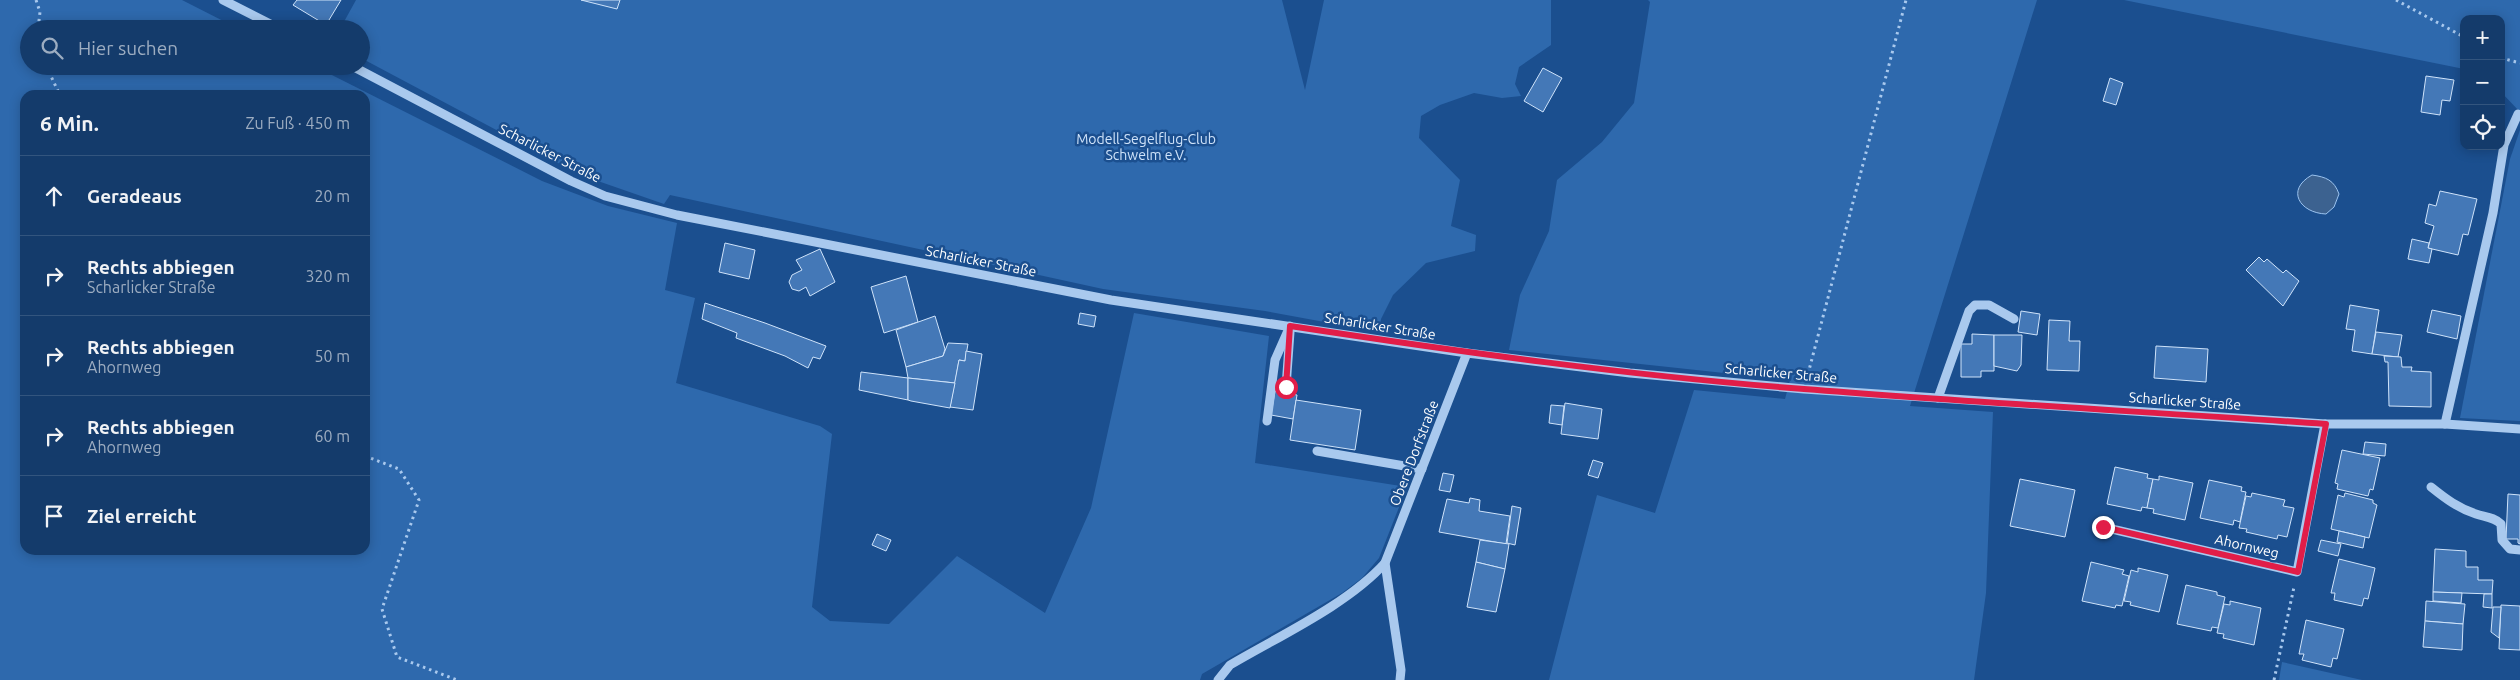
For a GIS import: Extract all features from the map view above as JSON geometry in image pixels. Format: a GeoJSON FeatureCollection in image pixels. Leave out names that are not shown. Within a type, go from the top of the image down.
{"type":"FeatureCollection","features":[{"type":"Feature","properties":{"kind":"street"},"geometry":{"type":"LineString","coordinates":[[223,0],[262,20]]}},
{"type":"Feature","properties":{"kind":"street","name":"Scharlicker Straße"},"geometry":{"type":"LineString","coordinates":[[369,75],[571,181],[623,201],[677,215],[1111,300],[1467,353],[1630,373],[1804,389],[2326,424],[2445,424],[2520,430]]}},
{"type":"Feature","properties":{"kind":"street"},"geometry":{"type":"LineString","coordinates":[[2445,424],[2493,213],[2504,145],[2518,114]]}},
{"type":"Feature","properties":{"kind":"street"},"geometry":{"type":"LineString","coordinates":[[1938,398],[1969,311],[1975,305],[1989,305],[2014,319]]}},
{"type":"Feature","properties":{"kind":"street"},"geometry":{"type":"LineString","coordinates":[[1286,387],[1290,326]]}},
{"type":"Feature","properties":{"kind":"street"},"geometry":{"type":"LineString","coordinates":[[1267,421],[1275,360],[1290,326]]}},
{"type":"Feature","properties":{"kind":"street","name":"Obere Dorfstraße"},"geometry":{"type":"LineString","coordinates":[[1218,680],[1230,665],[1340,600],[1374,575],[1385,563],[1467,353]]}},
{"type":"Feature","properties":{"kind":"street"},"geometry":{"type":"LineString","coordinates":[[2298,572],[2326,424]]}},
{"type":"Feature","properties":{"kind":"street"},"geometry":{"type":"LineString","coordinates":[[1317,451],[1422,469]]}},
{"type":"Feature","properties":{"kind":"street"},"geometry":{"type":"LineString","coordinates":[[2431,487],[2452,504],[2496,519],[2501,524],[2502,540],[2510,549],[2520,550]]}},
{"type":"Feature","properties":{"kind":"street","name":"Ahornweg"},"geometry":{"type":"LineString","coordinates":[[2103,527],[2298,572]]}},
{"type":"Feature","properties":{"kind":"street","name":"Obere Dorfstraße"},"geometry":{"type":"LineString","coordinates":[[1385,563],[1400,680]]}},
{"type":"Feature","properties":{"kind":"path"},"geometry":{"type":"LineString","coordinates":[[36,0],[40,12],[39,20]]}},
{"type":"Feature","properties":{"kind":"path"},"geometry":{"type":"LineString","coordinates":[[1804,389],[1906,0]]}},
{"type":"Feature","properties":{"kind":"path"},"geometry":{"type":"LineString","coordinates":[[2396,0],[2460,35]]}},
{"type":"Feature","properties":{"kind":"path"},"geometry":{"type":"LineString","coordinates":[[2505,59],[2520,63]]}},
{"type":"Feature","properties":{"kind":"path"},"geometry":{"type":"LineString","coordinates":[[50,75],[58,90]]}},
{"type":"Feature","properties":{"kind":"path"},"geometry":{"type":"LineString","coordinates":[[370,458],[399,469],[419,500],[382,609],[397,657],[456,680]]}},
{"type":"Feature","properties":{"kind":"path"},"geometry":{"type":"LineString","coordinates":[[2274,680],[2298,572]]}},
{"type":"Feature","properties":{"kind":"green space"},"geometry":{"type":"Polygon","coordinates":[[[0,0],[182,0],[221,20],[20,20],[20,75],[332,75],[362,90],[20,90],[20,555],[370,555],[370,94],[542,181],[608,206],[677,223],[665,290],[695,298],[676,383],[820,426],[832,434],[812,607],[830,621],[889,624],[957,556],[1045,613],[1091,508],[1134,313],[1269,336],[1255,463],[1407,487],[1379,558],[1362,578],[1342,593],[1202,674],[1200,680],[0,680],[0,0]]]}},
{"type":"Feature","properties":{"kind":"green space","name":"Modell-Segelflug-Club Schwelm e.V."},"geometry":{"type":"Polygon","coordinates":[[[356,0],[1282,0],[1305,90],[1324,0],[1551,0],[1551,45],[1519,67],[1515,84],[1521,96],[1502,98],[1474,93],[1440,105],[1421,116],[1419,138],[1460,180],[1451,226],[1476,235],[1475,251],[1426,263],[1393,295],[1381,319],[1379,332],[1265,311],[1103,289],[670,195],[664,204],[595,180],[560,164],[370,63],[370,20],[345,20],[356,0]]]}},
{"type":"Feature","properties":{"kind":"green space"},"geometry":{"type":"Polygon","coordinates":[[[1648,0],[2037,0],[1910,406],[1993,412],[1986,593],[1974,680],[1549,680],[1597,495],[1655,513],[1694,390],[1785,399],[1790,380],[1509,350],[1520,295],[1549,231],[1557,180],[1602,142],[1634,103],[1650,2],[1648,0]]]}},
{"type":"Feature","properties":{"kind":"green space"},"geometry":{"type":"Polygon","coordinates":[[[2124,0],[2520,0],[2520,112],[2505,96],[2505,15],[2460,15],[2460,68],[2124,0]]]}},
{"type":"Feature","properties":{"kind":"green space"},"geometry":{"type":"Polygon","coordinates":[[[2520,130],[2520,421],[2460,418],[2510,159],[2520,130]]]}},
{"type":"Feature","properties":{"kind":"green space"},"geometry":{"type":"Polygon","coordinates":[[[2282,662],[2362,680],[2279,680],[2282,662]]]}},
{"type":"Feature","properties":{"kind":"shaded area"},"geometry":{"type":"Polygon","coordinates":[[[2312,175],[2332,182],[2339,194],[2334,207],[2326,214],[2309,210],[2299,200],[2299,187],[2312,175]]]}},
{"type":"Feature","properties":{"kind":"building"},"geometry":{"type":"Polygon","coordinates":[[[297,0],[341,0],[329,20],[318,20],[293,5],[297,0]]]}},
{"type":"Feature","properties":{"kind":"building"},"geometry":{"type":"Polygon","coordinates":[[[581,0],[620,0],[617,9],[581,0]]]}},
{"type":"Feature","properties":{"kind":"building"},"geometry":{"type":"Polygon","coordinates":[[[1543,68],[1562,78],[1543,112],[1524,101],[1543,68]]]}},
{"type":"Feature","properties":{"kind":"building"},"geometry":{"type":"Polygon","coordinates":[[[2426,76],[2454,80],[2450,101],[2442,100],[2440,115],[2421,112],[2426,76]]]}},
{"type":"Feature","properties":{"kind":"building"},"geometry":{"type":"Polygon","coordinates":[[[2110,78],[2123,83],[2116,105],[2103,101],[2110,78]]]}},
{"type":"Feature","properties":{"kind":"building"},"geometry":{"type":"Polygon","coordinates":[[[2440,191],[2477,199],[2468,235],[2463,234],[2458,255],[2428,248],[2434,226],[2425,223],[2429,204],[2436,206],[2440,191]]]}},
{"type":"Feature","properties":{"kind":"building"},"geometry":{"type":"Polygon","coordinates":[[[2412,239],[2429,243],[2428,248],[2432,249],[2429,263],[2408,259],[2412,239]]]}},
{"type":"Feature","properties":{"kind":"building"},"geometry":{"type":"Polygon","coordinates":[[[725,243],[755,250],[749,279],[719,272],[725,243]]]}},
{"type":"Feature","properties":{"kind":"building"},"geometry":{"type":"Polygon","coordinates":[[[820,249],[835,282],[810,296],[806,287],[799,291],[792,289],[789,282],[792,275],[802,270],[796,260],[820,249]]]}},
{"type":"Feature","properties":{"kind":"building"},"geometry":{"type":"Polygon","coordinates":[[[2259,257],[2264,262],[2267,259],[2283,273],[2286,270],[2299,281],[2283,306],[2246,270],[2259,257]]]}},
{"type":"Feature","properties":{"kind":"building"},"geometry":{"type":"Polygon","coordinates":[[[906,276],[918,322],[884,333],[871,287],[906,276]]]}},
{"type":"Feature","properties":{"kind":"building"},"geometry":{"type":"Polygon","coordinates":[[[705,303],[826,346],[820,359],[813,357],[808,368],[785,356],[736,338],[737,333],[702,319],[705,303]]]}},
{"type":"Feature","properties":{"kind":"building"},"geometry":{"type":"Polygon","coordinates":[[[2350,305],[2379,310],[2372,354],[2352,351],[2355,330],[2346,329],[2350,305]]]}},
{"type":"Feature","properties":{"kind":"building"},"geometry":{"type":"Polygon","coordinates":[[[2432,310],[2461,316],[2457,339],[2427,332],[2432,310]]]}},
{"type":"Feature","properties":{"kind":"building"},"geometry":{"type":"Polygon","coordinates":[[[2021,311],[2040,314],[2037,335],[2018,332],[2021,311]]]}},
{"type":"Feature","properties":{"kind":"building"},"geometry":{"type":"Polygon","coordinates":[[[1080,313],[1096,316],[1094,327],[1078,324],[1080,313]]]}},
{"type":"Feature","properties":{"kind":"building"},"geometry":{"type":"Polygon","coordinates":[[[935,316],[945,349],[943,356],[906,367],[896,330],[935,316]]]}},
{"type":"Feature","properties":{"kind":"building"},"geometry":{"type":"Polygon","coordinates":[[[2049,320],[2070,321],[2069,341],[2080,341],[2079,371],[2047,370],[2049,320]]]}},
{"type":"Feature","properties":{"kind":"building"},"geometry":{"type":"Polygon","coordinates":[[[2376,332],[2402,335],[2398,357],[2372,354],[2376,332]]]}},
{"type":"Feature","properties":{"kind":"building"},"geometry":{"type":"Polygon","coordinates":[[[1972,334],[1994,335],[1994,371],[1981,371],[1981,377],[1961,377],[1961,344],[1972,344],[1972,334]]]}},
{"type":"Feature","properties":{"kind":"building"},"geometry":{"type":"Polygon","coordinates":[[[1994,335],[2022,335],[2021,365],[2017,371],[1994,366],[1994,335]]]}},
{"type":"Feature","properties":{"kind":"building"},"geometry":{"type":"Polygon","coordinates":[[[948,343],[968,344],[965,361],[959,360],[955,383],[908,378],[906,367],[943,356],[948,343]]]}},
{"type":"Feature","properties":{"kind":"building"},"geometry":{"type":"Polygon","coordinates":[[[2156,346],[2208,349],[2206,382],[2154,378],[2156,346]]]}},
{"type":"Feature","properties":{"kind":"building"},"geometry":{"type":"Polygon","coordinates":[[[966,351],[982,354],[973,410],[950,407],[959,360],[965,361],[966,351]]]}},
{"type":"Feature","properties":{"kind":"building"},"geometry":{"type":"Polygon","coordinates":[[[2384,356],[2401,357],[2402,367],[2412,367],[2411,371],[2431,372],[2431,407],[2389,406],[2388,362],[2385,362],[2384,356]]]}},
{"type":"Feature","properties":{"kind":"building"},"geometry":{"type":"Polygon","coordinates":[[[861,372],[908,378],[908,400],[859,390],[861,372]]]}},
{"type":"Feature","properties":{"kind":"building"},"geometry":{"type":"Polygon","coordinates":[[[908,378],[955,383],[950,408],[908,400],[908,378]]]}},
{"type":"Feature","properties":{"kind":"building"},"geometry":{"type":"Polygon","coordinates":[[[1275,391],[1297,395],[1293,419],[1271,415],[1275,391]]]}},
{"type":"Feature","properties":{"kind":"building"},"geometry":{"type":"Polygon","coordinates":[[[1296,400],[1361,410],[1355,450],[1290,440],[1296,400]]]}},
{"type":"Feature","properties":{"kind":"building"},"geometry":{"type":"Polygon","coordinates":[[[1565,403],[1602,409],[1598,439],[1561,434],[1565,403]]]}},
{"type":"Feature","properties":{"kind":"building"},"geometry":{"type":"Polygon","coordinates":[[[1551,405],[1564,406],[1562,425],[1549,423],[1551,405]]]}},
{"type":"Feature","properties":{"kind":"building"},"geometry":{"type":"Polygon","coordinates":[[[2365,442],[2386,444],[2385,456],[2363,454],[2365,442]]]}},
{"type":"Feature","properties":{"kind":"building"},"geometry":{"type":"Polygon","coordinates":[[[2342,450],[2380,458],[2373,490],[2370,489],[2368,496],[2337,489],[2338,484],[2335,483],[2342,450]]]}},
{"type":"Feature","properties":{"kind":"building"},"geometry":{"type":"Polygon","coordinates":[[[1593,460],[1603,463],[1598,478],[1588,475],[1593,460]]]}},
{"type":"Feature","properties":{"kind":"building"},"geometry":{"type":"Polygon","coordinates":[[[2115,467],[2148,474],[2147,478],[2153,479],[2147,508],[2142,507],[2141,511],[2107,504],[2115,467]]]}},
{"type":"Feature","properties":{"kind":"building"},"geometry":{"type":"Polygon","coordinates":[[[1443,473],[1454,475],[1450,492],[1439,490],[1443,473]]]}},
{"type":"Feature","properties":{"kind":"building"},"geometry":{"type":"Polygon","coordinates":[[[2159,476],[2193,483],[2185,520],[2153,513],[2154,509],[2147,508],[2153,479],[2159,480],[2159,476]]]}},
{"type":"Feature","properties":{"kind":"building"},"geometry":{"type":"Polygon","coordinates":[[[2020,479],[2075,490],[2065,537],[2010,526],[2020,479]]]}},
{"type":"Feature","properties":{"kind":"building"},"geometry":{"type":"Polygon","coordinates":[[[2209,480],[2242,487],[2241,491],[2246,492],[2240,522],[2234,520],[2233,525],[2200,518],[2209,480]]]}},
{"type":"Feature","properties":{"kind":"building"},"geometry":{"type":"Polygon","coordinates":[[[2252,493],[2285,500],[2283,506],[2294,508],[2287,537],[2278,535],[2277,539],[2246,532],[2247,529],[2239,528],[2246,496],[2251,497],[2252,493]]]}},
{"type":"Feature","properties":{"kind":"building"},"geometry":{"type":"Polygon","coordinates":[[[2345,493],[2373,500],[2373,503],[2377,505],[2369,538],[2331,529],[2338,495],[2344,497],[2345,493]]]}},
{"type":"Feature","properties":{"kind":"building"},"geometry":{"type":"Polygon","coordinates":[[[2508,494],[2520,495],[2520,544],[2518,539],[2506,539],[2508,494]]]}},
{"type":"Feature","properties":{"kind":"building"},"geometry":{"type":"Polygon","coordinates":[[[1470,498],[1480,500],[1479,511],[1510,516],[1506,544],[1439,532],[1447,499],[1469,503],[1470,498]]]}},
{"type":"Feature","properties":{"kind":"building"},"geometry":{"type":"Polygon","coordinates":[[[1512,506],[1521,508],[1515,545],[1507,543],[1512,506]]]}},
{"type":"Feature","properties":{"kind":"building"},"geometry":{"type":"Polygon","coordinates":[[[2339,531],[2365,537],[2363,548],[2337,542],[2339,531]]]}},
{"type":"Feature","properties":{"kind":"building"},"geometry":{"type":"Polygon","coordinates":[[[877,534],[891,540],[886,551],[872,545],[877,534]]]}},
{"type":"Feature","properties":{"kind":"building"},"geometry":{"type":"Polygon","coordinates":[[[1480,540],[1509,544],[1505,569],[1476,562],[1480,540]]]}},
{"type":"Feature","properties":{"kind":"building"},"geometry":{"type":"Polygon","coordinates":[[[2321,540],[2341,544],[2338,556],[2318,551],[2321,540]]]}},
{"type":"Feature","properties":{"kind":"building"},"geometry":{"type":"Polygon","coordinates":[[[2435,549],[2466,551],[2466,567],[2478,567],[2478,580],[2493,580],[2492,594],[2433,592],[2435,549]]]}},
{"type":"Feature","properties":{"kind":"building"},"geometry":{"type":"Polygon","coordinates":[[[2339,559],[2375,568],[2368,599],[2364,598],[2362,606],[2334,600],[2335,593],[2331,593],[2339,559]]]}},
{"type":"Feature","properties":{"kind":"building"},"geometry":{"type":"Polygon","coordinates":[[[1476,562],[1505,569],[1496,612],[1467,607],[1476,562]]]}},
{"type":"Feature","properties":{"kind":"building"},"geometry":{"type":"Polygon","coordinates":[[[2091,562],[2124,570],[2122,574],[2129,576],[2122,606],[2116,605],[2115,608],[2082,601],[2091,562]]]}},
{"type":"Feature","properties":{"kind":"building"},"geometry":{"type":"Polygon","coordinates":[[[2138,568],[2168,575],[2159,612],[2130,605],[2131,602],[2124,601],[2131,570],[2138,572],[2138,568]]]}},
{"type":"Feature","properties":{"kind":"building"},"geometry":{"type":"Polygon","coordinates":[[[2186,585],[2217,592],[2217,595],[2225,597],[2218,628],[2212,627],[2211,631],[2177,624],[2186,585]]]}},
{"type":"Feature","properties":{"kind":"building"},"geometry":{"type":"Polygon","coordinates":[[[2433,592],[2462,593],[2461,603],[2433,601],[2433,592]]]}},
{"type":"Feature","properties":{"kind":"building"},"geometry":{"type":"Polygon","coordinates":[[[2484,594],[2492,594],[2492,608],[2483,607],[2484,594]]]}},
{"type":"Feature","properties":{"kind":"building"},"geometry":{"type":"Polygon","coordinates":[[[2230,601],[2261,608],[2254,645],[2223,638],[2224,634],[2217,633],[2224,604],[2230,605],[2230,601]]]}},
{"type":"Feature","properties":{"kind":"building"},"geometry":{"type":"Polygon","coordinates":[[[2426,601],[2465,604],[2463,624],[2425,621],[2426,601]]]}},
{"type":"Feature","properties":{"kind":"building"},"geometry":{"type":"Polygon","coordinates":[[[2501,605],[2520,606],[2520,650],[2499,649],[2501,605]]]}},
{"type":"Feature","properties":{"kind":"building"},"geometry":{"type":"Polygon","coordinates":[[[2493,607],[2501,607],[2499,638],[2491,632],[2493,607]]]}},
{"type":"Feature","properties":{"kind":"building"},"geometry":{"type":"Polygon","coordinates":[[[2306,620],[2344,629],[2337,659],[2333,658],[2331,667],[2302,660],[2304,654],[2299,654],[2306,620]]]}},
{"type":"Feature","properties":{"kind":"building"},"geometry":{"type":"Polygon","coordinates":[[[2425,621],[2463,624],[2462,650],[2423,647],[2425,621]]]}},
{"type":"Feature","properties":{"kind":"route"},"geometry":{"type":"LineString","coordinates":[[1286,387],[1290,326],[1467,353],[1630,373],[1804,389],[2326,424],[2298,572],[2103,527]]}}]}
